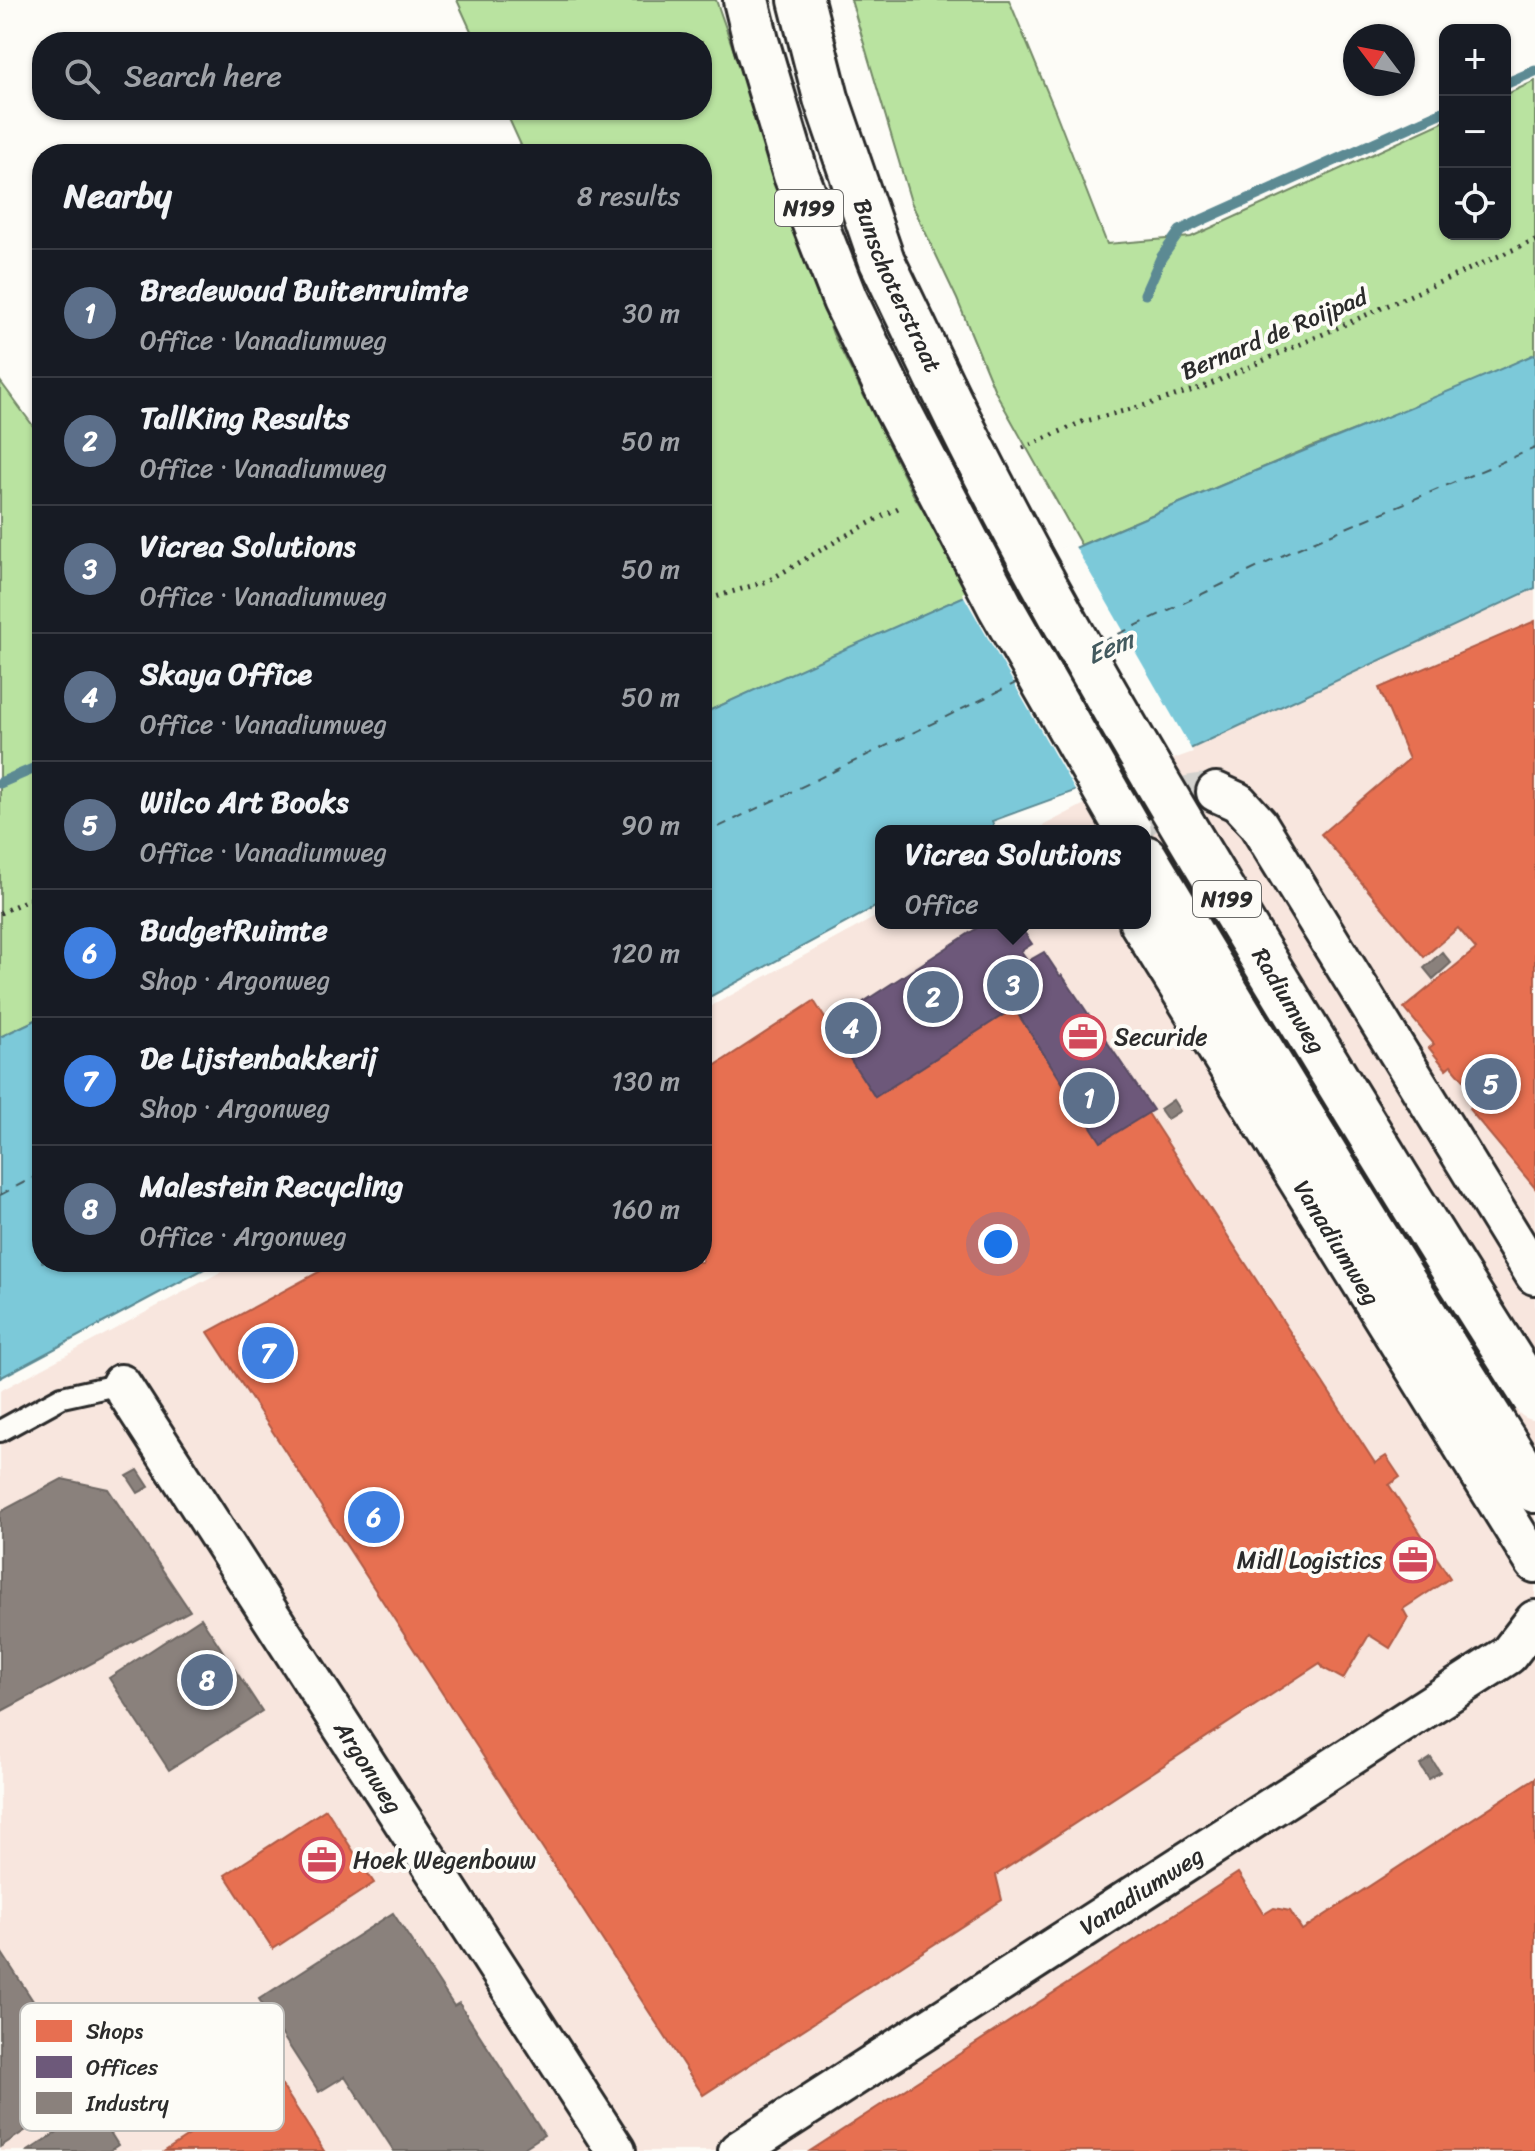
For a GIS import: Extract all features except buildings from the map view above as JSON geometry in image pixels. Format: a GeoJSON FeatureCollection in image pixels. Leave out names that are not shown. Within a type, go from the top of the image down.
{"type":"FeatureCollection","features":[{"type":"Feature","properties":{"kind":"main road","name":"N199"},"geometry":{"type":"LineString","coordinates":[[746,0],[796,175],[845,300],[934,483],[1000,606],[1126,825]]}},
{"type":"Feature","properties":{"kind":"main road","name":"Bunschoterstraat"},"geometry":{"type":"LineString","coordinates":[[801,0],[826,98],[882,261],[942,386]]}},
{"type":"Feature","properties":{"kind":"main road","name":"Radiumweg"},"geometry":{"type":"LineString","coordinates":[[942,386],[1039,575],[1166,798],[1353,1107],[1535,1398]]}},
{"type":"Feature","properties":{"kind":"main road","name":"Radiumweg"},"geometry":{"type":"LineString","coordinates":[[1151,868],[1304,1121],[1535,1490]]}},
{"type":"Feature","properties":{"kind":"street"},"geometry":{"type":"LineString","coordinates":[[1216,792],[1238,802],[1258,824],[1535,1275]]}},
{"type":"Feature","properties":{"kind":"street","name":"Vanadiumweg"},"geometry":{"type":"LineString","coordinates":[[1143,929],[1535,1563]]}},
{"type":"Feature","properties":{"kind":"street","name":"Argonweg"},"geometry":{"type":"LineString","coordinates":[[121,1384],[616,2151]]}},
{"type":"Feature","properties":{"kind":"street","name":"Vanadiumweg"},"geometry":{"type":"LineString","coordinates":[[738,2151],[1508,1655],[1535,1620]]}},
{"type":"Feature","properties":{"kind":"lane"},"geometry":{"type":"LineString","coordinates":[[0,1431],[62,1397],[121,1384]]}},
{"type":"Feature","properties":{"kind":"path","name":"Bernard de Roijpad"},"geometry":{"type":"LineString","coordinates":[[1023,448],[1082,422],[1206,386],[1535,240]]}},
{"type":"Feature","properties":{"kind":"path"},"geometry":{"type":"LineString","coordinates":[[712,598],[768,581],[913,501]]}},
{"type":"Feature","properties":{"kind":"path"},"geometry":{"type":"LineString","coordinates":[[0,913],[32,898]]}},
{"type":"Feature","properties":{"kind":"shaded area"},"geometry":{"type":"Polygon","coordinates":[[[1535,588],[1535,2151],[0,2151],[0,1391],[220,1272],[712,1272],[712,1006],[875,917],[875,929],[1151,929],[1151,825],[1044,825],[1190,749],[1535,588]]]}},
{"type":"Feature","properties":{"kind":"green space"},"geometry":{"type":"Polygon","coordinates":[[[457,0],[716,0],[833,334],[913,494],[974,592],[712,710],[712,144],[520,144],[510,120],[712,120],[712,32],[471,32],[457,0]]]}},
{"type":"Feature","properties":{"kind":"green space"},"geometry":{"type":"Polygon","coordinates":[[[851,0],[1009,0],[1107,244],[1191,237],[1439,124],[1439,240],[1511,240],[1511,92],[1535,81],[1535,354],[1449,393],[1311,447],[1081,545],[995,391],[957,299],[911,202],[851,0]]]}},
{"type":"Feature","properties":{"kind":"green space"},"geometry":{"type":"Polygon","coordinates":[[[0,381],[32,424],[32,1022],[0,1037],[0,381]]]}},
{"type":"Feature","properties":{"kind":"water","name":"Eem"},"geometry":{"type":"Polygon","coordinates":[[[1535,354],[1535,588],[1190,749],[992,821],[993,825],[875,825],[875,907],[712,996],[712,709],[1037,564],[1535,354]]]}},
{"type":"Feature","properties":{"kind":"water"},"geometry":{"type":"Polygon","coordinates":[[[32,1022],[32,1272],[198,1272],[0,1378],[0,1037],[32,1022]]]}},
{"type":"Feature","properties":{"kind":"pier"},"geometry":{"type":"Polygon","coordinates":[[[1073,543],[1193,752],[1077,794],[962,593],[1073,543]]]}},
{"type":"Feature","properties":{"kind":"waterway"},"geometry":{"type":"LineString","coordinates":[[1511,81],[1535,71]]}},
{"type":"Feature","properties":{"kind":"waterway"},"geometry":{"type":"LineString","coordinates":[[1145,294],[1161,258],[1180,231],[1439,114]]}},
{"type":"Feature","properties":{"kind":"waterway"},"geometry":{"type":"LineString","coordinates":[[0,783],[32,769]]}},
{"type":"Feature","properties":{"kind":"ferry route"},"geometry":{"type":"LineString","coordinates":[[1102,642],[1294,550],[1535,448]]}},
{"type":"Feature","properties":{"kind":"ferry route"},"geometry":{"type":"LineString","coordinates":[[712,830],[1020,681]]}},
{"type":"Feature","properties":{"kind":"ferry route"},"geometry":{"type":"LineString","coordinates":[[0,1195],[32,1178]]}},
{"type":"Feature","properties":{"kind":"tunnel"},"geometry":{"type":"LineString","coordinates":[[1134,825],[1168,802],[1191,794],[1216,792]]}},
{"type":"Feature","properties":{"kind":"place","name":"Vicrea Solutions"},"geometry":{"type":"Point","coordinates":[1013,985]}},
{"type":"Feature","properties":{"kind":"place","name":"TallKing Results"},"geometry":{"type":"Point","coordinates":[933,997]}},
{"type":"Feature","properties":{"kind":"place","name":"Skaya Office"},"geometry":{"type":"Point","coordinates":[851,1028]}},
{"type":"Feature","properties":{"kind":"place","name":"Securide"},"geometry":{"type":"Point","coordinates":[1083,1037]}},
{"type":"Feature","properties":{"kind":"place","name":"Wilco Art Books"},"geometry":{"type":"Point","coordinates":[1491,1084]}},
{"type":"Feature","properties":{"kind":"place","name":"Bredewoud Buitenruimte"},"geometry":{"type":"Point","coordinates":[1089,1098]}},
{"type":"Feature","properties":{"kind":"place","name":"De Lijstenbakkerij"},"geometry":{"type":"Point","coordinates":[268,1353]}},
{"type":"Feature","properties":{"kind":"place","name":"BudgetRuimte"},"geometry":{"type":"Point","coordinates":[374,1517]}},
{"type":"Feature","properties":{"kind":"place","name":"Midl Logistics"},"geometry":{"type":"Point","coordinates":[1413,1560]}},
{"type":"Feature","properties":{"kind":"place","name":"Malestein Recycling"},"geometry":{"type":"Point","coordinates":[207,1680]}},
{"type":"Feature","properties":{"kind":"place","name":"Hoek Wegenbouw"},"geometry":{"type":"Point","coordinates":[322,1860]}}]}
